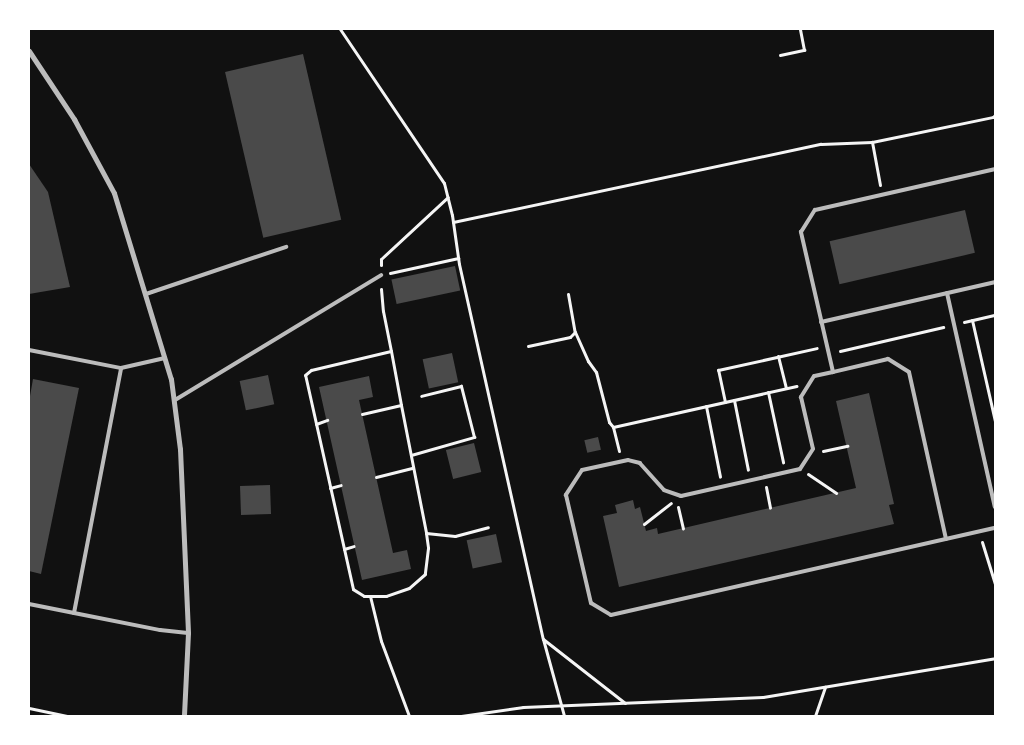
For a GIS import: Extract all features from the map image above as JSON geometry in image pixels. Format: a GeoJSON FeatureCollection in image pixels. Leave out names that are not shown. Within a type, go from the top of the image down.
{"type":"FeatureCollection","features":[{"type":"Feature","properties":{"kind":"street"},"geometry":{"type":"LineString","coordinates":[[29,51],[74,118],[114,193],[146,294],[175,400],[180,449],[188,633],[184,716]]}},
{"type":"Feature","properties":{"kind":"lane"},"geometry":{"type":"LineString","coordinates":[[833,372],[800,232],[815,210],[995,169]]}},
{"type":"Feature","properties":{"kind":"lane"},"geometry":{"type":"LineString","coordinates":[[146,294],[286,247]]}},
{"type":"Feature","properties":{"kind":"lane"},"geometry":{"type":"LineString","coordinates":[[175,400],[381,275]]}},
{"type":"Feature","properties":{"kind":"lane"},"geometry":{"type":"LineString","coordinates":[[821,322],[995,282]]}},
{"type":"Feature","properties":{"kind":"lane"},"geometry":{"type":"LineString","coordinates":[[947,293],[995,507]]}},
{"type":"Feature","properties":{"kind":"lane"},"geometry":{"type":"LineString","coordinates":[[29,350],[120,368],[164,358]]}},
{"type":"Feature","properties":{"kind":"lane"},"geometry":{"type":"LineString","coordinates":[[946,539],[909,372],[888,359],[814,376],[801,397],[813,449],[800,469],[681,496],[664,490],[640,463],[628,460],[582,470],[566,495],[591,603],[611,615],[995,528]]}},
{"type":"Feature","properties":{"kind":"lane"},"geometry":{"type":"LineString","coordinates":[[74,613],[120,368]]}},
{"type":"Feature","properties":{"kind":"lane"},"geometry":{"type":"LineString","coordinates":[[29,604],[160,630],[188,633]]}},
{"type":"Feature","properties":{"kind":"path"},"geometry":{"type":"LineString","coordinates":[[340,29],[444,183],[453,222],[458,258],[543,638],[564,716]]}},
{"type":"Feature","properties":{"kind":"path"},"geometry":{"type":"LineString","coordinates":[[780,54],[804,50],[800,29]]}},
{"type":"Feature","properties":{"kind":"path"},"geometry":{"type":"LineString","coordinates":[[453,222],[821,144],[872,142],[993,117],[995,115]]}},
{"type":"Feature","properties":{"kind":"path"},"geometry":{"type":"LineString","coordinates":[[872,142],[882,194]]}},
{"type":"Feature","properties":{"kind":"path"},"geometry":{"type":"LineString","coordinates":[[390,351],[311,370],[305,375],[353,589],[364,596],[386,596],[409,588],[425,574],[428,548],[426,533],[383,311],[381,259],[448,197]]}},
{"type":"Feature","properties":{"kind":"path"},"geometry":{"type":"LineString","coordinates":[[381,275],[458,258]]}},
{"type":"Feature","properties":{"kind":"path"},"geometry":{"type":"LineString","coordinates":[[568,294],[575,332],[588,361],[596,372],[621,461]]}},
{"type":"Feature","properties":{"kind":"path"},"geometry":{"type":"LineString","coordinates":[[828,354],[995,315]]}},
{"type":"Feature","properties":{"kind":"path"},"geometry":{"type":"LineString","coordinates":[[972,320],[995,421]]}},
{"type":"Feature","properties":{"kind":"path"},"geometry":{"type":"LineString","coordinates":[[528,346],[570,337],[575,332]]}},
{"type":"Feature","properties":{"kind":"path"},"geometry":{"type":"LineString","coordinates":[[725,402],[718,370],[827,346]]}},
{"type":"Feature","properties":{"kind":"path"},"geometry":{"type":"LineString","coordinates":[[778,356],[786,388]]}},
{"type":"Feature","properties":{"kind":"path"},"geometry":{"type":"LineString","coordinates":[[613,427],[810,382]]}},
{"type":"Feature","properties":{"kind":"path"},"geometry":{"type":"LineString","coordinates":[[410,455],[474,437],[461,386],[421,396]]}},
{"type":"Feature","properties":{"kind":"path"},"geometry":{"type":"LineString","coordinates":[[768,392],[785,472]]}},
{"type":"Feature","properties":{"kind":"path"},"geometry":{"type":"LineString","coordinates":[[734,400],[750,480]]}},
{"type":"Feature","properties":{"kind":"path"},"geometry":{"type":"LineString","coordinates":[[362,414],[401,405]]}},
{"type":"Feature","properties":{"kind":"path"},"geometry":{"type":"LineString","coordinates":[[706,406],[722,487]]}},
{"type":"Feature","properties":{"kind":"path"},"geometry":{"type":"LineString","coordinates":[[316,424],[326,420]]}},
{"type":"Feature","properties":{"kind":"path"},"geometry":{"type":"LineString","coordinates":[[813,449],[822,451],[847,446]]}},
{"type":"Feature","properties":{"kind":"path"},"geometry":{"type":"LineString","coordinates":[[376,477],[413,468]]}},
{"type":"Feature","properties":{"kind":"path"},"geometry":{"type":"LineString","coordinates":[[800,469],[836,493]]}},
{"type":"Feature","properties":{"kind":"path"},"geometry":{"type":"LineString","coordinates":[[764,477],[770,508]]}},
{"type":"Feature","properties":{"kind":"path"},"geometry":{"type":"LineString","coordinates":[[330,488],[341,485]]}},
{"type":"Feature","properties":{"kind":"path"},"geometry":{"type":"LineString","coordinates":[[644,524],[677,498],[683,528]]}},
{"type":"Feature","properties":{"kind":"path"},"geometry":{"type":"LineString","coordinates":[[426,533],[454,536],[488,527]]}},
{"type":"Feature","properties":{"kind":"path"},"geometry":{"type":"LineString","coordinates":[[978,532],[995,584]]}},
{"type":"Feature","properties":{"kind":"path"},"geometry":{"type":"LineString","coordinates":[[344,549],[354,546]]}},
{"type":"Feature","properties":{"kind":"path"},"geometry":{"type":"LineString","coordinates":[[370,596],[381,641],[409,716]]}},
{"type":"Feature","properties":{"kind":"path"},"geometry":{"type":"LineString","coordinates":[[543,638],[625,704]]}},
{"type":"Feature","properties":{"kind":"path"},"geometry":{"type":"LineString","coordinates":[[461,716],[523,707],[763,697],[995,658]]}},
{"type":"Feature","properties":{"kind":"path"},"geometry":{"type":"LineString","coordinates":[[815,716],[825,687]]}},
{"type":"Feature","properties":{"kind":"path"},"geometry":{"type":"LineString","coordinates":[[29,708],[68,716]]}},
{"type":"Feature","properties":{"kind":"building"},"geometry":{"type":"Polygon","coordinates":[[[303,54],[341,220],[263,238],[225,72],[303,54]]]}},
{"type":"Feature","properties":{"kind":"building"},"geometry":{"type":"Polygon","coordinates":[[[29,164],[48,192],[70,287],[29,294],[29,164]]]}},
{"type":"Feature","properties":{"kind":"building"},"geometry":{"type":"Polygon","coordinates":[[[965,210],[975,253],[839,284],[830,241],[965,210]]]}},
{"type":"Feature","properties":{"kind":"building"},"geometry":{"type":"Polygon","coordinates":[[[455,266],[460,290],[397,304],[391,280],[455,266]]]}},
{"type":"Feature","properties":{"kind":"building"},"geometry":{"type":"Polygon","coordinates":[[[452,353],[458,382],[429,389],[423,359],[452,353]]]}},
{"type":"Feature","properties":{"kind":"building"},"geometry":{"type":"Polygon","coordinates":[[[268,375],[274,404],[246,410],[240,381],[268,375]]]}},
{"type":"Feature","properties":{"kind":"building"},"geometry":{"type":"Polygon","coordinates":[[[369,376],[373,397],[359,400],[393,553],[407,550],[411,569],[362,580],[319,387],[369,376]]]}},
{"type":"Feature","properties":{"kind":"building"},"geometry":{"type":"Polygon","coordinates":[[[33,379],[79,388],[41,574],[29,571],[29,402],[33,379]]]}},
{"type":"Feature","properties":{"kind":"building"},"geometry":{"type":"Polygon","coordinates":[[[869,393],[894,504],[889,505],[894,524],[619,587],[603,516],[617,513],[615,505],[633,500],[635,509],[640,507],[646,531],[657,528],[658,534],[856,488],[836,401],[869,393]]]}},
{"type":"Feature","properties":{"kind":"building"},"geometry":{"type":"Polygon","coordinates":[[[598,437],[601,450],[587,453],[584,440],[598,437]]]}},
{"type":"Feature","properties":{"kind":"building"},"geometry":{"type":"Polygon","coordinates":[[[474,443],[481,472],[453,479],[446,450],[474,443]]]}},
{"type":"Feature","properties":{"kind":"building"},"geometry":{"type":"Polygon","coordinates":[[[270,485],[271,514],[241,515],[240,486],[270,485]]]}},
{"type":"Feature","properties":{"kind":"building"},"geometry":{"type":"Polygon","coordinates":[[[496,534],[502,562],[473,569],[467,540],[496,534]]]}}]}
